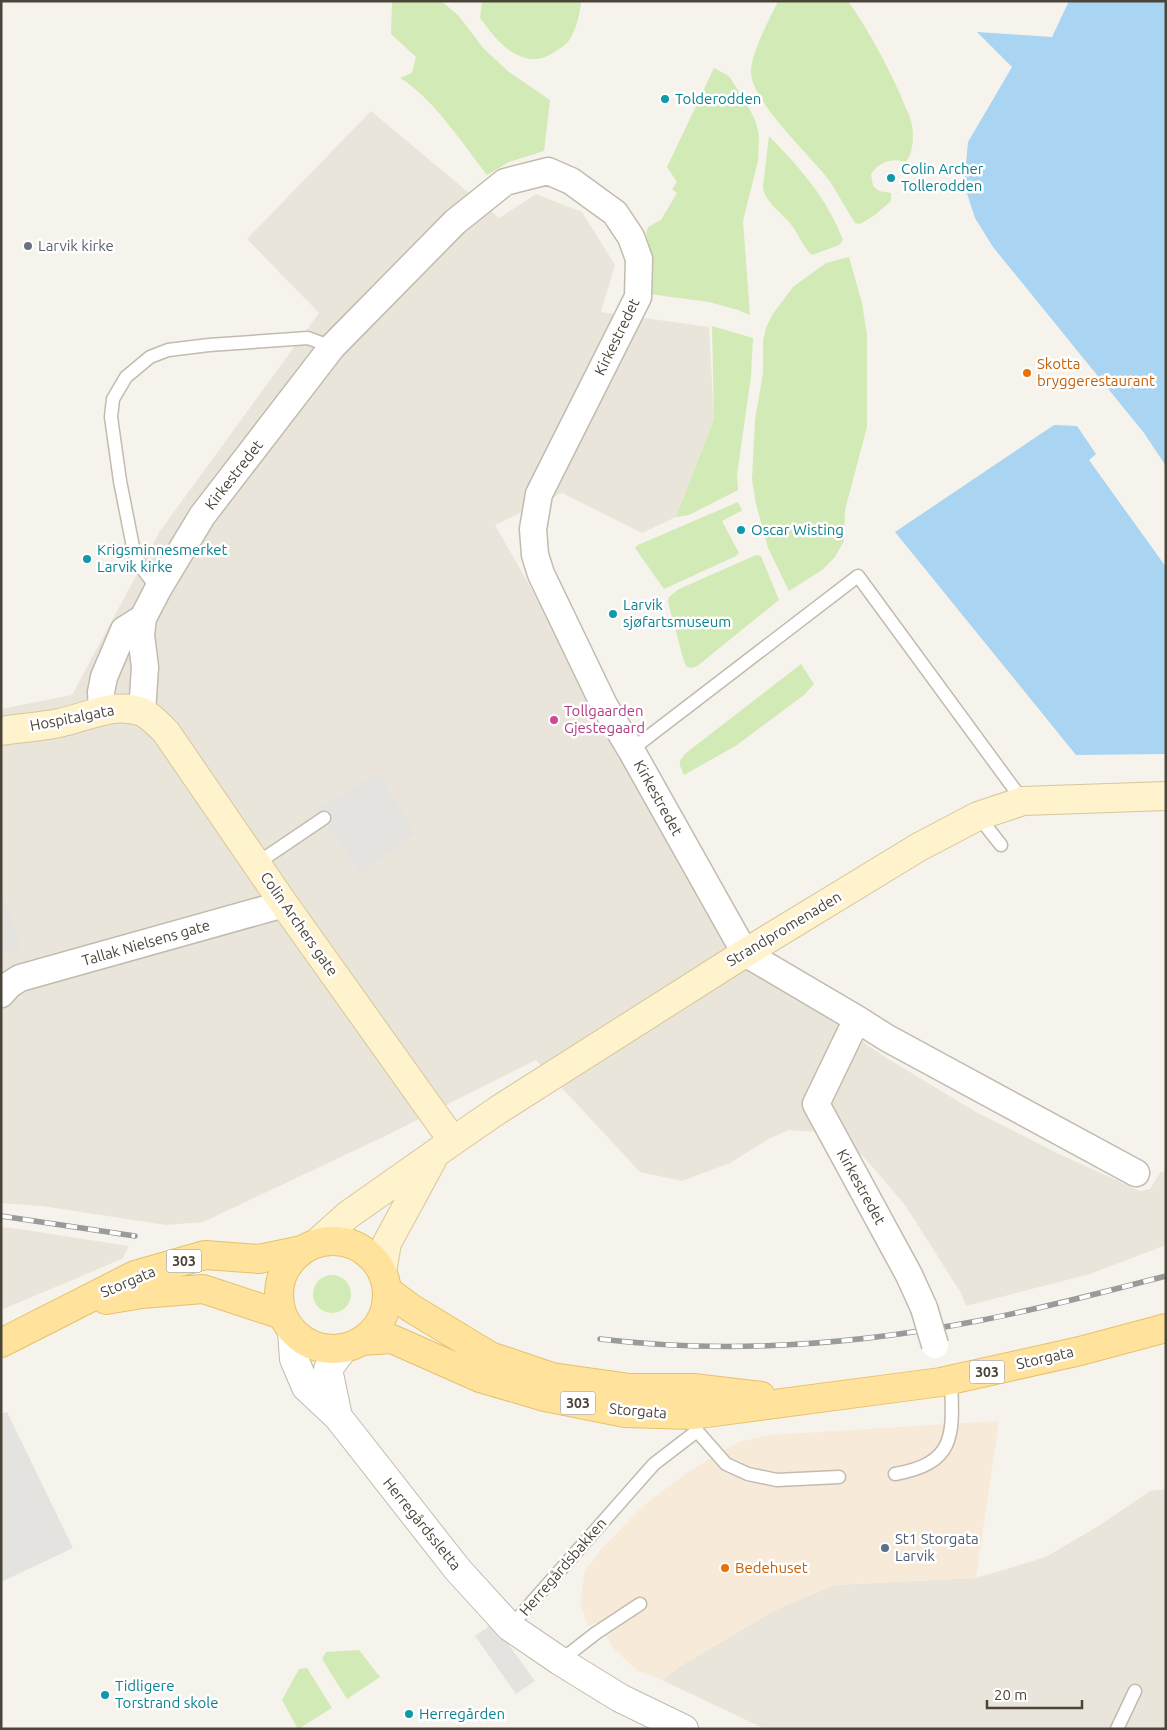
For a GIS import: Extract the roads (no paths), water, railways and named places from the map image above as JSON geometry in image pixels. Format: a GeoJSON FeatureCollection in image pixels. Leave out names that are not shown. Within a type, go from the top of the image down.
{"type":"FeatureCollection","features":[{"type":"Feature","properties":{"kind":"main road","name":"Hospitalgata"},"geometry":{"type":"LineString","coordinates":[[1,731],[59,723],[102,711],[122,709],[142,712]]}},
{"type":"Feature","properties":{"kind":"main road","name":"Colin Archers gate"},"geometry":{"type":"LineString","coordinates":[[142,712],[153,719],[166,732],[284,904],[444,1147]]}},
{"type":"Feature","properties":{"kind":"main road","name":"Strandpromenaden"},"geometry":{"type":"LineString","coordinates":[[310,1246],[348,1216],[444,1147],[745,952],[919,847],[978,816],[1023,801],[1166,796]]}},
{"type":"Feature","properties":{"kind":"main road","name":"Strandpromenaden"},"geometry":{"type":"LineString","coordinates":[[385,1281],[387,1243],[444,1147]]}},
{"type":"Feature","properties":{"kind":"main road","name":"303"},"geometry":{"type":"LineString","coordinates":[[310,1246],[336,1241],[354,1245],[371,1256],[385,1281]]}},
{"type":"Feature","properties":{"kind":"main road","name":"Storgata"},"geometry":{"type":"LineString","coordinates":[[1,1343],[135,1276],[205,1255],[259,1259],[310,1246]]}},
{"type":"Feature","properties":{"kind":"main road"},"geometry":{"type":"LineString","coordinates":[[287,1323],[279,1298],[281,1280],[289,1263],[310,1246]]}},
{"type":"Feature","properties":{"kind":"main road","name":"Storgata"},"geometry":{"type":"LineString","coordinates":[[385,1281],[411,1308],[490,1356],[552,1377],[630,1388],[694,1408]]}},
{"type":"Feature","properties":{"kind":"main road"},"geometry":{"type":"LineString","coordinates":[[352,1345],[376,1328],[385,1310],[385,1281]]}},
{"type":"Feature","properties":{"kind":"main road","name":"Storgata"},"geometry":{"type":"LineString","coordinates":[[75,1306],[142,1294],[203,1289],[287,1323]]}},
{"type":"Feature","properties":{"kind":"main road","name":"303"},"geometry":{"type":"LineString","coordinates":[[287,1323],[306,1342],[323,1349],[352,1345]]}},
{"type":"Feature","properties":{"kind":"main road","name":"Storgata"},"geometry":{"type":"LineString","coordinates":[[352,1345],[392,1339],[480,1378],[545,1397],[625,1413],[805,1401],[941,1361],[1080,1351],[1166,1328]]}},
{"type":"Feature","properties":{"kind":"street","name":"Kirkestredet"},"geometry":{"type":"LineString","coordinates":[[102,711],[101,692],[104,677],[124,630],[143,618],[158,589],[202,516],[332,347],[450,227],[505,182],[548,171],[571,181],[615,212],[632,237],[639,259],[638,297],[539,494],[533,529],[534,555],[541,574],[604,705],[745,952],[887,1038],[1136,1173]]}},
{"type":"Feature","properties":{"kind":"street"},"geometry":{"type":"LineString","coordinates":[[142,712],[145,667],[141,635],[143,618]]}},
{"type":"Feature","properties":{"kind":"street","name":"Tallak Nielsens gate"},"geometry":{"type":"LineString","coordinates":[[4,985],[20,978],[284,904]]}},
{"type":"Feature","properties":{"kind":"street","name":"Kirkestredet"},"geometry":{"type":"LineString","coordinates":[[857,1019],[816,1104],[909,1275],[924,1308],[941,1361]]}},
{"type":"Feature","properties":{"kind":"street","name":"Herregårdssletta"},"geometry":{"type":"LineString","coordinates":[[287,1323],[294,1359],[306,1388],[338,1417],[458,1570],[510,1627]]}},
{"type":"Feature","properties":{"kind":"street","name":"Herregårdssletta"},"geometry":{"type":"LineString","coordinates":[[338,1417],[328,1369],[352,1345]]}},
{"type":"Feature","properties":{"kind":"street","name":"Herregårdsbakken"},"geometry":{"type":"LineString","coordinates":[[510,1627],[620,1698],[684,1729]]}},
{"type":"Feature","properties":{"kind":"lane"},"geometry":{"type":"LineString","coordinates":[[158,589],[141,567],[134,552],[120,481],[111,416],[113,399],[126,378],[150,357],[168,350],[308,338],[332,347]]}},
{"type":"Feature","properties":{"kind":"lane"},"geometry":{"type":"LineString","coordinates":[[631,750],[858,576],[1023,801]]}},
{"type":"Feature","properties":{"kind":"lane"},"geometry":{"type":"LineString","coordinates":[[978,816],[1001,845]]}},
{"type":"Feature","properties":{"kind":"lane"},"geometry":{"type":"LineString","coordinates":[[256,864],[324,818]]}},
{"type":"Feature","properties":{"kind":"lane"},"geometry":{"type":"LineString","coordinates":[[895,1474],[916,1470],[930,1463],[942,1452],[949,1440],[953,1421],[941,1361]]}},
{"type":"Feature","properties":{"kind":"lane"},"geometry":{"type":"LineString","coordinates":[[694,1408],[726,1464],[748,1474],[777,1480],[839,1477]]}},
{"type":"Feature","properties":{"kind":"lane","name":"Herregårdsbakken"},"geometry":{"type":"LineString","coordinates":[[510,1627],[654,1464],[694,1408]]}},
{"type":"Feature","properties":{"kind":"lane"},"geometry":{"type":"LineString","coordinates":[[560,1661],[596,1633],[640,1604]]}},
{"type":"Feature","properties":{"kind":"lane"},"geometry":{"type":"LineString","coordinates":[[1117,1729],[1135,1690]]}},
{"type":"Feature","properties":{"kind":"water"},"geometry":{"type":"Polygon","coordinates":[[[1069,1],[1166,1],[1166,466],[1144,433],[993,247],[975,218],[964,184],[968,142],[1012,67],[977,32],[1052,37],[1069,1]]]}},
{"type":"Feature","properties":{"kind":"water"},"geometry":{"type":"Polygon","coordinates":[[[1054,425],[1077,426],[1096,454],[1089,460],[1166,567],[1166,754],[1076,755],[895,532],[1054,425]]]}},
{"type":"Feature","properties":{"kind":"railway"},"geometry":{"type":"LineString","coordinates":[[1,1216],[135,1236]]}},
{"type":"Feature","properties":{"kind":"railway"},"geometry":{"type":"LineString","coordinates":[[600,1339],[647,1344],[742,1346],[789,1345],[884,1336],[1001,1316],[1166,1276]]}},
{"type":"Feature","properties":{"kind":"place","name":"Tolderodden"},"geometry":{"type":"Point","coordinates":[665,99]}},
{"type":"Feature","properties":{"kind":"place","name":"Colin Archer Tollerodden"},"geometry":{"type":"Point","coordinates":[891,178]}},
{"type":"Feature","properties":{"kind":"place","name":"Larvik kirke"},"geometry":{"type":"Point","coordinates":[28,246]}},
{"type":"Feature","properties":{"kind":"place","name":"Skotta bryggerestaurant"},"geometry":{"type":"Point","coordinates":[1027,373]}},
{"type":"Feature","properties":{"kind":"place","name":"Oscar Wisting"},"geometry":{"type":"Point","coordinates":[741,530]}},
{"type":"Feature","properties":{"kind":"place","name":"Krigsminnesmerket Larvik kirke"},"geometry":{"type":"Point","coordinates":[87,559]}},
{"type":"Feature","properties":{"kind":"place","name":"Larvik sjøfartsmuseum"},"geometry":{"type":"Point","coordinates":[613,614]}},
{"type":"Feature","properties":{"kind":"place","name":"Tollgaarden Gjestegaard"},"geometry":{"type":"Point","coordinates":[554,720]}},
{"type":"Feature","properties":{"kind":"place","name":"St1 Storgata Larvik"},"geometry":{"type":"Point","coordinates":[885,1548]}},
{"type":"Feature","properties":{"kind":"place","name":"Bedehuset"},"geometry":{"type":"Point","coordinates":[725,1568]}},
{"type":"Feature","properties":{"kind":"place","name":"Tidligere Torstrand skole"},"geometry":{"type":"Point","coordinates":[105,1695]}},
{"type":"Feature","properties":{"kind":"place","name":"Herregården"},"geometry":{"type":"Point","coordinates":[409,1714]}}]}
